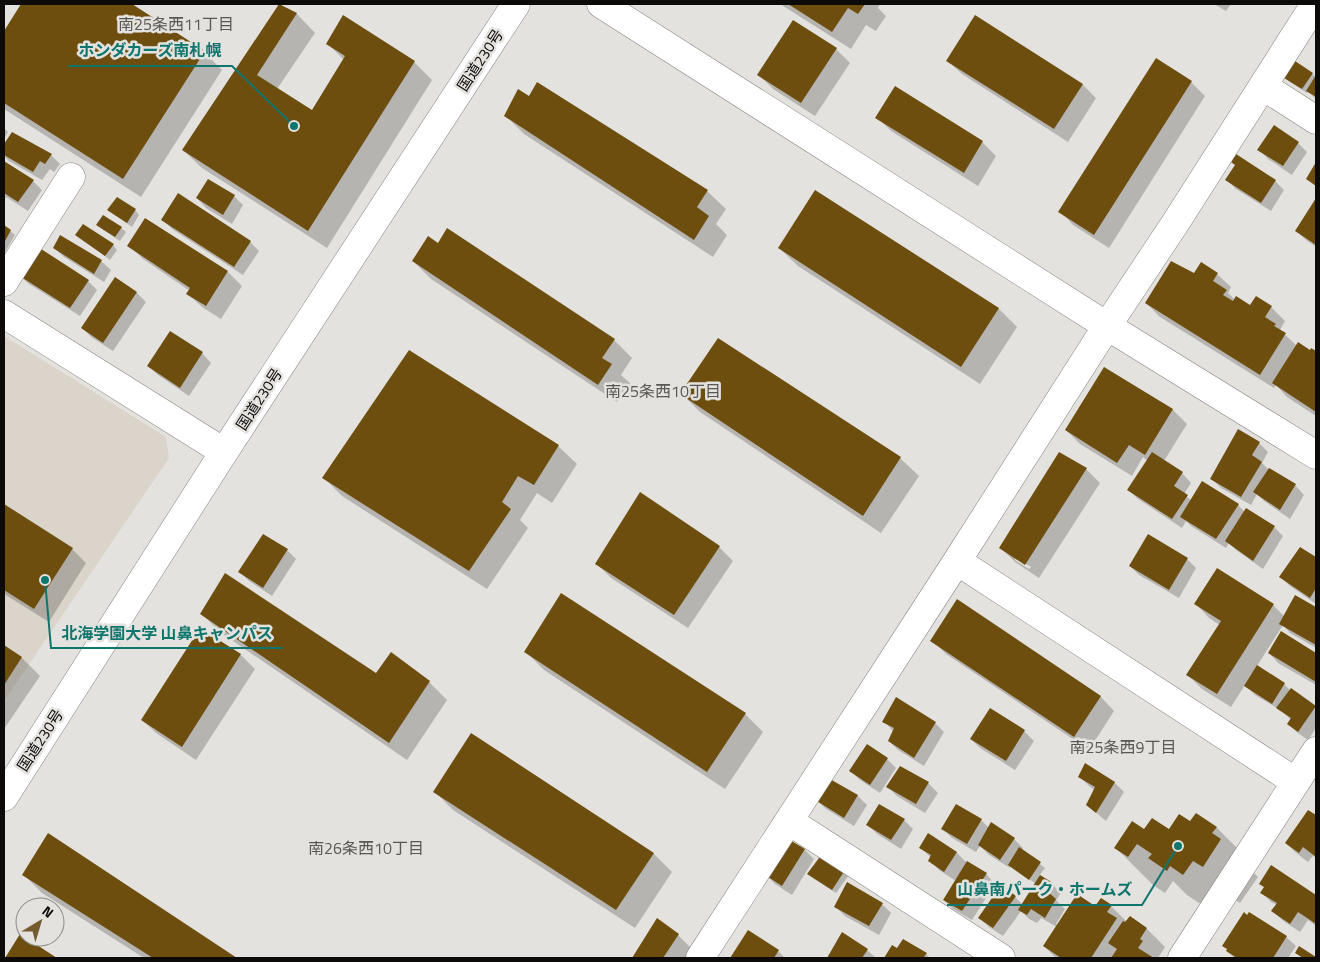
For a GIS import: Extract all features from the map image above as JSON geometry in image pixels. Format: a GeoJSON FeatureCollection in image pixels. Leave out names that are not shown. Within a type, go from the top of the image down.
{"type":"FeatureCollection","features":[{"type":"Feature","properties":{"kind":"main road","name":"国道230号"},"geometry":{"type":"LineString","coordinates":[[4,797],[224,452],[516,4]]}},
{"type":"Feature","properties":{"kind":"main road"},"geometry":{"type":"LineString","coordinates":[[601,4],[1107,326],[1316,455]]}},
{"type":"Feature","properties":{"kind":"main road"},"geometry":{"type":"LineString","coordinates":[[700,958],[1315,4]]}},
{"type":"Feature","properties":{"kind":"main road"},"geometry":{"type":"LineString","coordinates":[[1263,86],[1316,120]]}},
{"type":"Feature","properties":{"kind":"main road"},"geometry":{"type":"LineString","coordinates":[[4,282],[71,177]]}},
{"type":"Feature","properties":{"kind":"main road"},"geometry":{"type":"LineString","coordinates":[[4,314],[224,452]]}},
{"type":"Feature","properties":{"kind":"main road"},"geometry":{"type":"LineString","coordinates":[[957,561],[1308,772],[1182,958]]}},
{"type":"Feature","properties":{"kind":"main road"},"geometry":{"type":"LineString","coordinates":[[789,821],[1001,958]]}},
{"type":"Feature","properties":{"kind":"shaded area"},"geometry":{"type":"Polygon","coordinates":[[[4,336],[166,437],[169,458],[4,701],[4,336]]]}},
{"type":"Feature","properties":{"kind":"building"},"geometry":{"type":"Polygon","coordinates":[[[21,4],[132,4],[205,51],[123,179],[4,103],[4,31],[21,4]]]}},
{"type":"Feature","properties":{"kind":"building"},"geometry":{"type":"Polygon","coordinates":[[[279,4],[297,13],[257,75],[312,110],[345,56],[326,44],[343,15],[415,61],[308,231],[182,150],[279,4]]]}},
{"type":"Feature","properties":{"kind":"building"},"geometry":{"type":"Polygon","coordinates":[[[788,4],[865,4],[858,14],[848,8],[832,32],[788,4]]]}},
{"type":"Feature","properties":{"kind":"building"},"geometry":{"type":"Polygon","coordinates":[[[975,15],[1083,84],[1054,129],[946,61],[975,15]]]}},
{"type":"Feature","properties":{"kind":"building"},"geometry":{"type":"Polygon","coordinates":[[[793,20],[837,48],[801,103],[757,75],[793,20]]]}},
{"type":"Feature","properties":{"kind":"building"},"geometry":{"type":"Polygon","coordinates":[[[1156,58],[1192,81],[1094,235],[1058,212],[1156,58]]]}},
{"type":"Feature","properties":{"kind":"building"},"geometry":{"type":"Polygon","coordinates":[[[1295,61],[1313,73],[1302,89],[1284,78],[1295,61]]]}},
{"type":"Feature","properties":{"kind":"building"},"geometry":{"type":"Polygon","coordinates":[[[1316,75],[1316,97],[1306,91],[1316,75]]]}},
{"type":"Feature","properties":{"kind":"building"},"geometry":{"type":"Polygon","coordinates":[[[537,82],[708,190],[697,207],[709,216],[694,240],[504,116],[518,89],[529,96],[537,82]]]}},
{"type":"Feature","properties":{"kind":"building"},"geometry":{"type":"Polygon","coordinates":[[[895,86],[983,141],[964,173],[875,118],[895,86]]]}},
{"type":"Feature","properties":{"kind":"building"},"geometry":{"type":"Polygon","coordinates":[[[1274,125],[1299,142],[1283,166],[1257,150],[1274,125]]]}},
{"type":"Feature","properties":{"kind":"building"},"geometry":{"type":"Polygon","coordinates":[[[12,132],[52,154],[45,164],[40,161],[33,172],[4,155],[4,144],[12,132]]]}},
{"type":"Feature","properties":{"kind":"building"},"geometry":{"type":"Polygon","coordinates":[[[1236,154],[1276,180],[1261,203],[1225,180],[1235,165],[1231,162],[1236,154]]]}},
{"type":"Feature","properties":{"kind":"building"},"geometry":{"type":"Polygon","coordinates":[[[4,161],[34,180],[18,202],[4,193],[4,161]]]}},
{"type":"Feature","properties":{"kind":"building"},"geometry":{"type":"Polygon","coordinates":[[[1316,162],[1316,186],[1306,179],[1316,162]]]}},
{"type":"Feature","properties":{"kind":"building"},"geometry":{"type":"Polygon","coordinates":[[[208,179],[235,195],[223,215],[196,198],[208,179]]]}},
{"type":"Feature","properties":{"kind":"building"},"geometry":{"type":"Polygon","coordinates":[[[815,190],[999,308],[961,367],[778,248],[815,190]]]}},
{"type":"Feature","properties":{"kind":"building"},"geometry":{"type":"Polygon","coordinates":[[[178,193],[251,241],[234,267],[161,220],[178,193]]]}},
{"type":"Feature","properties":{"kind":"building"},"geometry":{"type":"Polygon","coordinates":[[[117,197],[136,209],[127,223],[107,210],[117,197]]]}},
{"type":"Feature","properties":{"kind":"building"},"geometry":{"type":"Polygon","coordinates":[[[1316,198],[1316,245],[1295,231],[1316,198]]]}},
{"type":"Feature","properties":{"kind":"building"},"geometry":{"type":"Polygon","coordinates":[[[103,215],[122,227],[115,237],[96,225],[103,215]]]}},
{"type":"Feature","properties":{"kind":"building"},"geometry":{"type":"Polygon","coordinates":[[[145,218],[228,271],[206,306],[186,294],[190,288],[127,246],[145,218]]]}},
{"type":"Feature","properties":{"kind":"building"},"geometry":{"type":"Polygon","coordinates":[[[83,224],[114,244],[105,256],[75,235],[83,224]]]}},
{"type":"Feature","properties":{"kind":"building"},"geometry":{"type":"Polygon","coordinates":[[[4,225],[11,230],[4,243],[4,225]]]}},
{"type":"Feature","properties":{"kind":"building"},"geometry":{"type":"Polygon","coordinates":[[[447,228],[615,339],[602,358],[612,364],[598,385],[412,261],[428,236],[438,243],[447,228]]]}},
{"type":"Feature","properties":{"kind":"building"},"geometry":{"type":"Polygon","coordinates":[[[60,235],[102,260],[94,274],[53,248],[60,235]]]}},
{"type":"Feature","properties":{"kind":"building"},"geometry":{"type":"Polygon","coordinates":[[[35,245],[89,280],[70,308],[18,275],[35,245]]]}},
{"type":"Feature","properties":{"kind":"building"},"geometry":{"type":"Polygon","coordinates":[[[1171,261],[1194,273],[1201,262],[1218,273],[1213,281],[1227,290],[1223,295],[1233,301],[1236,296],[1250,305],[1256,296],[1272,306],[1265,317],[1276,324],[1274,326],[1286,333],[1260,375],[1145,303],[1171,261]]]}},
{"type":"Feature","properties":{"kind":"building"},"geometry":{"type":"Polygon","coordinates":[[[115,277],[137,292],[103,343],[81,328],[115,277]]]}},
{"type":"Feature","properties":{"kind":"building"},"geometry":{"type":"Polygon","coordinates":[[[170,331],[203,352],[180,388],[147,366],[170,331]]]}},
{"type":"Feature","properties":{"kind":"building"},"geometry":{"type":"Polygon","coordinates":[[[718,338],[901,457],[863,516],[680,394],[718,338]]]}},
{"type":"Feature","properties":{"kind":"building"},"geometry":{"type":"Polygon","coordinates":[[[1298,342],[1310,350],[1311,348],[1316,351],[1316,412],[1272,383],[1298,342]]]}},
{"type":"Feature","properties":{"kind":"building"},"geometry":{"type":"Polygon","coordinates":[[[409,350],[559,445],[534,485],[518,476],[502,502],[511,509],[469,571],[322,478],[409,350]]]}},
{"type":"Feature","properties":{"kind":"building"},"geometry":{"type":"Polygon","coordinates":[[[1104,367],[1173,409],[1145,455],[1129,445],[1117,463],[1065,430],[1104,367]]]}},
{"type":"Feature","properties":{"kind":"building"},"geometry":{"type":"Polygon","coordinates":[[[1238,429],[1260,442],[1252,455],[1262,462],[1241,497],[1210,479],[1238,429]]]}},
{"type":"Feature","properties":{"kind":"building"},"geometry":{"type":"Polygon","coordinates":[[[1059,452],[1087,468],[1025,565],[999,548],[1059,452]]]}},
{"type":"Feature","properties":{"kind":"building"},"geometry":{"type":"Polygon","coordinates":[[[1152,452],[1183,472],[1174,486],[1188,495],[1172,519],[1127,490],[1152,452]]]}},
{"type":"Feature","properties":{"kind":"building"},"geometry":{"type":"Polygon","coordinates":[[[1269,468],[1296,484],[1280,510],[1253,492],[1269,468]]]}},
{"type":"Feature","properties":{"kind":"building"},"geometry":{"type":"Polygon","coordinates":[[[1202,481],[1239,504],[1216,539],[1180,517],[1202,481]]]}},
{"type":"Feature","properties":{"kind":"building"},"geometry":{"type":"Polygon","coordinates":[[[640,492],[720,546],[674,615],[595,564],[640,492]]]}},
{"type":"Feature","properties":{"kind":"building"},"geometry":{"type":"Polygon","coordinates":[[[4,504],[73,548],[34,609],[4,590],[4,504]]]}},
{"type":"Feature","properties":{"kind":"building"},"geometry":{"type":"Polygon","coordinates":[[[1246,508],[1275,526],[1253,561],[1225,541],[1246,508]]]}},
{"type":"Feature","properties":{"kind":"building"},"geometry":{"type":"Polygon","coordinates":[[[263,534],[288,549],[263,588],[238,572],[263,534]]]}},
{"type":"Feature","properties":{"kind":"building"},"geometry":{"type":"Polygon","coordinates":[[[1148,534],[1188,558],[1169,590],[1129,566],[1148,534]]]}},
{"type":"Feature","properties":{"kind":"building"},"geometry":{"type":"Polygon","coordinates":[[[1300,547],[1316,557],[1316,588],[1310,598],[1279,577],[1300,547]]]}},
{"type":"Feature","properties":{"kind":"building"},"geometry":{"type":"Polygon","coordinates":[[[1217,568],[1274,604],[1217,694],[1186,675],[1221,621],[1194,604],[1217,568]]]}},
{"type":"Feature","properties":{"kind":"building"},"geometry":{"type":"Polygon","coordinates":[[[225,573],[376,673],[391,652],[430,681],[389,743],[200,614],[225,573]]]}},
{"type":"Feature","properties":{"kind":"building"},"geometry":{"type":"Polygon","coordinates":[[[561,593],[746,713],[707,772],[524,652],[561,593]]]}},
{"type":"Feature","properties":{"kind":"building"},"geometry":{"type":"Polygon","coordinates":[[[1295,595],[1316,607],[1316,645],[1279,624],[1295,595]]]}},
{"type":"Feature","properties":{"kind":"building"},"geometry":{"type":"Polygon","coordinates":[[[957,599],[1101,696],[1074,737],[930,641],[957,599]]]}},
{"type":"Feature","properties":{"kind":"building"},"geometry":{"type":"Polygon","coordinates":[[[200,628],[241,654],[182,747],[141,720],[200,628]]]}},
{"type":"Feature","properties":{"kind":"building"},"geometry":{"type":"Polygon","coordinates":[[[1281,631],[1316,653],[1316,682],[1268,653],[1281,631]]]}},
{"type":"Feature","properties":{"kind":"building"},"geometry":{"type":"Polygon","coordinates":[[[4,645],[22,657],[4,685],[4,645]]]}},
{"type":"Feature","properties":{"kind":"building"},"geometry":{"type":"Polygon","coordinates":[[[1257,665],[1285,683],[1272,704],[1244,686],[1257,665]]]}},
{"type":"Feature","properties":{"kind":"building"},"geometry":{"type":"Polygon","coordinates":[[[1291,688],[1316,706],[1298,732],[1287,724],[1291,718],[1276,708],[1291,688]]]}},
{"type":"Feature","properties":{"kind":"building"},"geometry":{"type":"Polygon","coordinates":[[[896,697],[936,722],[914,758],[888,741],[894,728],[882,722],[896,697]]]}},
{"type":"Feature","properties":{"kind":"building"},"geometry":{"type":"Polygon","coordinates":[[[990,708],[1025,730],[1006,761],[970,739],[990,708]]]}},
{"type":"Feature","properties":{"kind":"building"},"geometry":{"type":"Polygon","coordinates":[[[471,733],[654,853],[616,910],[433,792],[471,733]]]}},
{"type":"Feature","properties":{"kind":"building"},"geometry":{"type":"Polygon","coordinates":[[[867,744],[888,758],[870,785],[849,771],[867,744]]]}},
{"type":"Feature","properties":{"kind":"building"},"geometry":{"type":"Polygon","coordinates":[[[1085,763],[1115,782],[1096,813],[1086,805],[1095,787],[1078,777],[1085,763]]]}},
{"type":"Feature","properties":{"kind":"building"},"geometry":{"type":"Polygon","coordinates":[[[900,766],[929,782],[916,804],[886,787],[900,766]]]}},
{"type":"Feature","properties":{"kind":"building"},"geometry":{"type":"Polygon","coordinates":[[[828,778],[858,795],[844,818],[815,800],[828,778]]]}},
{"type":"Feature","properties":{"kind":"building"},"geometry":{"type":"Polygon","coordinates":[[[879,804],[905,819],[891,840],[866,825],[879,804]]]}},
{"type":"Feature","properties":{"kind":"building"},"geometry":{"type":"Polygon","coordinates":[[[956,804],[982,819],[967,844],[941,829],[956,804]]]}},
{"type":"Feature","properties":{"kind":"building"},"geometry":{"type":"Polygon","coordinates":[[[1308,810],[1316,815],[1316,857],[1303,847],[1299,853],[1285,843],[1308,810]]]}},
{"type":"Feature","properties":{"kind":"building"},"geometry":{"type":"Polygon","coordinates":[[[1196,813],[1217,827],[1212,833],[1221,839],[1203,867],[1193,861],[1183,875],[1170,866],[1167,871],[1148,858],[1152,854],[1137,844],[1128,857],[1114,848],[1132,821],[1144,829],[1152,818],[1169,829],[1179,814],[1190,821],[1196,813]]]}},
{"type":"Feature","properties":{"kind":"building"},"geometry":{"type":"Polygon","coordinates":[[[991,822],[1015,838],[1000,860],[978,845],[991,822]]]}},
{"type":"Feature","properties":{"kind":"building"},"geometry":{"type":"Polygon","coordinates":[[[48,833],[237,958],[153,958],[65,902],[65,897],[57,897],[22,875],[48,833]]]}},
{"type":"Feature","properties":{"kind":"building"},"geometry":{"type":"Polygon","coordinates":[[[928,833],[957,852],[944,872],[928,861],[931,855],[919,848],[928,833]]]}},
{"type":"Feature","properties":{"kind":"building"},"geometry":{"type":"Polygon","coordinates":[[[788,839],[805,849],[782,886],[765,875],[788,839]]]}},
{"type":"Feature","properties":{"kind":"building"},"geometry":{"type":"Polygon","coordinates":[[[1019,847],[1041,862],[1029,880],[1008,865],[1019,847]]]}},
{"type":"Feature","properties":{"kind":"building"},"geometry":{"type":"Polygon","coordinates":[[[822,854],[845,870],[832,890],[807,874],[822,854]]]}},
{"type":"Feature","properties":{"kind":"building"},"geometry":{"type":"Polygon","coordinates":[[[967,861],[987,873],[962,911],[943,900],[967,861]]]}},
{"type":"Feature","properties":{"kind":"building"},"geometry":{"type":"Polygon","coordinates":[[[1271,865],[1316,895],[1316,924],[1298,912],[1290,924],[1271,911],[1277,903],[1260,893],[1264,887],[1259,884],[1271,865]]]}},
{"type":"Feature","properties":{"kind":"building"},"geometry":{"type":"Polygon","coordinates":[[[1040,875],[1053,883],[1047,891],[1056,899],[1045,918],[1031,909],[1027,915],[1018,910],[1040,875]]]}},
{"type":"Feature","properties":{"kind":"building"},"geometry":{"type":"Polygon","coordinates":[[[847,882],[883,903],[869,926],[834,907],[847,882]]]}},
{"type":"Feature","properties":{"kind":"building"},"geometry":{"type":"Polygon","coordinates":[[[1001,885],[1016,896],[993,928],[978,918],[1001,885]]]}},
{"type":"Feature","properties":{"kind":"building"},"geometry":{"type":"Polygon","coordinates":[[[1077,894],[1095,906],[1101,898],[1112,905],[1107,912],[1117,918],[1091,958],[1061,958],[1043,946],[1077,894]]]}},
{"type":"Feature","properties":{"kind":"building"},"geometry":{"type":"Polygon","coordinates":[[[1244,912],[1247,915],[1249,912],[1287,936],[1273,958],[1237,958],[1222,946],[1244,912]]]}},
{"type":"Feature","properties":{"kind":"building"},"geometry":{"type":"Polygon","coordinates":[[[1130,916],[1147,928],[1140,939],[1143,941],[1138,948],[1154,958],[1111,958],[1117,949],[1108,943],[1123,921],[1125,922],[1130,916]]]}},
{"type":"Feature","properties":{"kind":"building"},"geometry":{"type":"Polygon","coordinates":[[[657,918],[679,934],[663,958],[632,958],[657,918]]]}},
{"type":"Feature","properties":{"kind":"building"},"geometry":{"type":"Polygon","coordinates":[[[748,930],[779,950],[774,958],[730,958],[748,930]]]}},
{"type":"Feature","properties":{"kind":"building"},"geometry":{"type":"Polygon","coordinates":[[[842,932],[868,949],[862,958],[827,958],[842,932]]]}},
{"type":"Feature","properties":{"kind":"building"},"geometry":{"type":"Polygon","coordinates":[[[903,939],[927,953],[923,958],[884,958],[892,945],[897,948],[903,939]]]}},
{"type":"Feature","properties":{"kind":"building"},"geometry":{"type":"Polygon","coordinates":[[[15,942],[15,947],[40,947],[57,958],[5,958],[15,942]]]}},
{"type":"Feature","properties":{"kind":"building"},"geometry":{"type":"Polygon","coordinates":[[[1299,946],[1316,958],[1303,958],[1295,953],[1299,946]]]}},
{"type":"Feature","properties":{"kind":"place","name":"ホンダカーズ南札幌"},"geometry":{"type":"Point","coordinates":[294,126]}},
{"type":"Feature","properties":{"kind":"place","name":"北海学園大学 山鼻キャンパス"},"geometry":{"type":"Point","coordinates":[45,580]}},
{"type":"Feature","properties":{"kind":"place","name":"山鼻南パーク・ホームズ"},"geometry":{"type":"Point","coordinates":[1178,846]}},
{"type":"Feature","properties":{"kind":"district","name":"南25条西11丁目"},"geometry":{"type":"Point","coordinates":[176,24]}},
{"type":"Feature","properties":{"kind":"district","name":"南25条西10丁目"},"geometry":{"type":"Point","coordinates":[663,391]}},
{"type":"Feature","properties":{"kind":"district","name":"南25条西9丁目"},"geometry":{"type":"Point","coordinates":[1123,747]}},
{"type":"Feature","properties":{"kind":"district","name":"南26条西10丁目"},"geometry":{"type":"Point","coordinates":[366,848]}}]}
